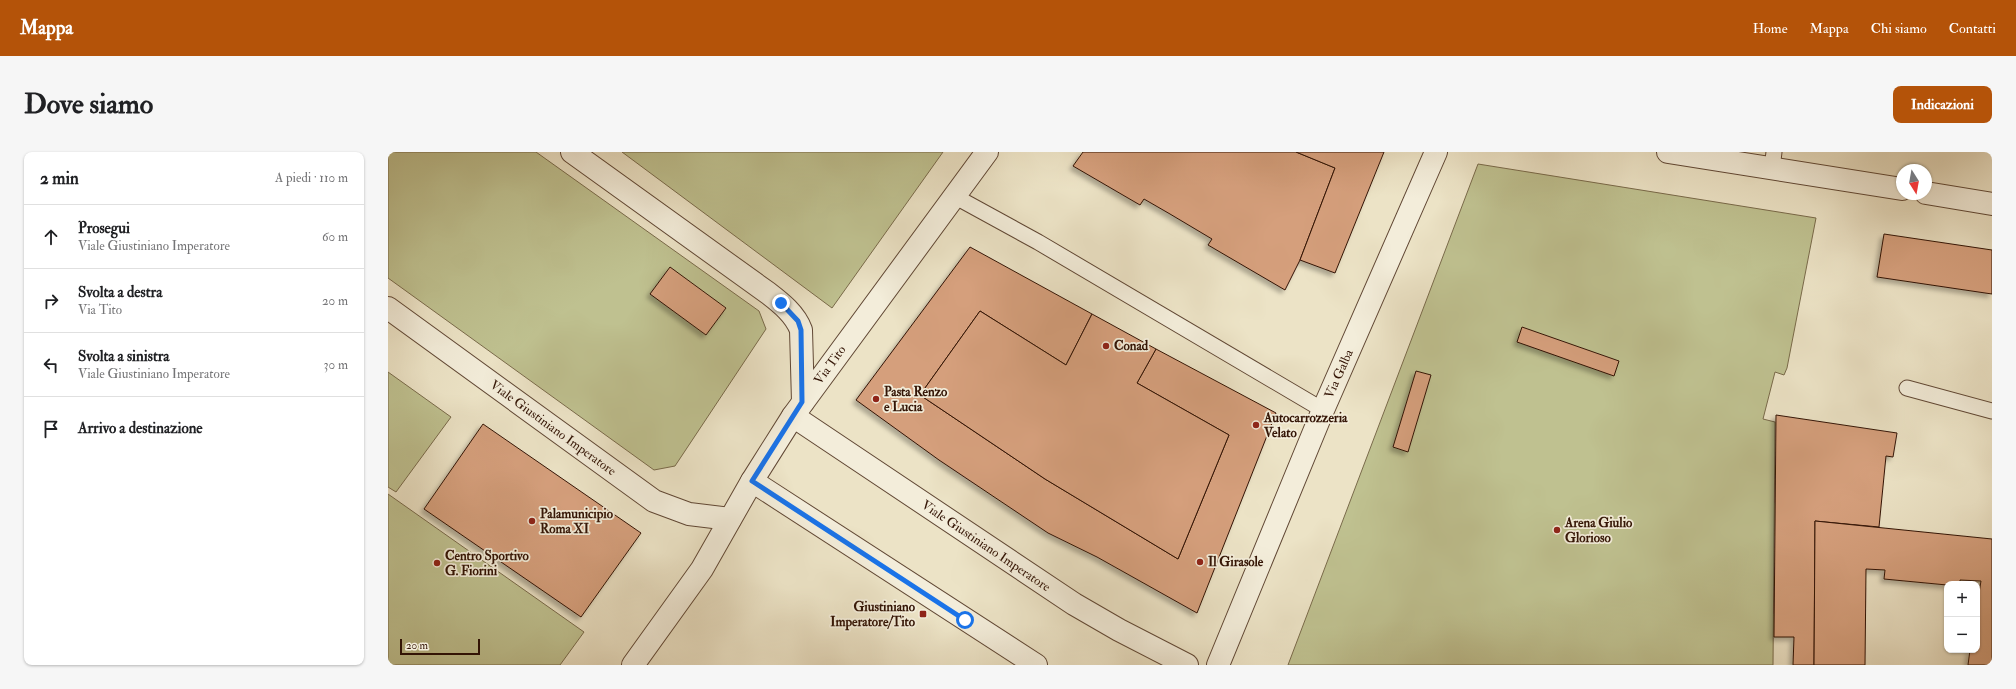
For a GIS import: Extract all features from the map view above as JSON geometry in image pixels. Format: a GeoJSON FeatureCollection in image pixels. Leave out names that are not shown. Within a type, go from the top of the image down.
{"type":"FeatureCollection","features":[{"type":"Feature","properties":{"kind":"street"},"geometry":{"type":"LineString","coordinates":[[572,152],[768,293],[798,321],[801,330],[798,409]]}},
{"type":"Feature","properties":{"kind":"street","name":"Via Tito"},"geometry":{"type":"LineString","coordinates":[[633,665],[702,569],[752,481],[798,409],[987,152]]}},
{"type":"Feature","properties":{"kind":"street","name":"Via Galba"},"geometry":{"type":"LineString","coordinates":[[1218,665],[1324,410],[1436,152]]}},
{"type":"Feature","properties":{"kind":"street"},"geometry":{"type":"LineString","coordinates":[[1668,152],[1773,160],[1896,189]]}},
{"type":"Feature","properties":{"kind":"street"},"geometry":{"type":"LineString","coordinates":[[1932,194],[1992,204]]}},
{"type":"Feature","properties":{"kind":"street","name":"Viale Giustiniano Imperatore"},"geometry":{"type":"LineString","coordinates":[[388,308],[654,501],[689,514],[730,519]]}},
{"type":"Feature","properties":{"kind":"street","name":"Viale Giustiniano Imperatore"},"geometry":{"type":"LineString","coordinates":[[798,409],[1074,604],[1119,630],[1188,665]]}},
{"type":"Feature","properties":{"kind":"street"},"geometry":{"type":"LineString","coordinates":[[752,481],[1036,665]]}},
{"type":"Feature","properties":{"kind":"lane"},"geometry":{"type":"LineString","coordinates":[[954,196],[1038,242],[1324,410]]}},
{"type":"Feature","properties":{"kind":"lane"},"geometry":{"type":"LineString","coordinates":[[1907,388],[1992,411]]}},
{"type":"Feature","properties":{"kind":"green space"},"geometry":{"type":"Polygon","coordinates":[[[388,152],[536,152],[759,311],[766,329],[675,466],[654,470],[388,278],[388,152]]]}},
{"type":"Feature","properties":{"kind":"green space"},"geometry":{"type":"Polygon","coordinates":[[[622,152],[943,152],[832,308],[622,152]]]}},
{"type":"Feature","properties":{"kind":"green space","name":"Arena Giulio Glorioso"},"geometry":{"type":"Polygon","coordinates":[[[1478,164],[1816,218],[1787,368],[1784,375],[1775,372],[1763,419],[1775,422],[1773,665],[1288,665],[1478,164]]]}},
{"type":"Feature","properties":{"kind":"green space"},"geometry":{"type":"Polygon","coordinates":[[[388,372],[451,417],[396,492],[388,487],[388,372]]]}},
{"type":"Feature","properties":{"kind":"green space","name":"Centro Sportivo G. Fiorini"},"geometry":{"type":"Polygon","coordinates":[[[388,494],[584,632],[560,665],[388,665],[388,494]]]}},
{"type":"Feature","properties":{"kind":"building"},"geometry":{"type":"Polygon","coordinates":[[[1083,152],[1296,152],[1335,168],[1300,260],[1285,290],[1208,245],[1212,239],[1170,214],[1144,199],[1140,205],[1073,166],[1083,152]]]}},
{"type":"Feature","properties":{"kind":"building"},"geometry":{"type":"Polygon","coordinates":[[[1296,152],[1384,152],[1335,273],[1300,260],[1335,168],[1296,152]]]}},
{"type":"Feature","properties":{"kind":"building"},"geometry":{"type":"Polygon","coordinates":[[[1884,234],[1992,250],[1992,294],[1877,277],[1884,234]]]}},
{"type":"Feature","properties":{"kind":"building"},"geometry":{"type":"Polygon","coordinates":[[[970,247],[1092,314],[1066,365],[980,311],[920,395],[1045,479],[1178,559],[1229,435],[1137,383],[1156,349],[1276,413],[1197,613],[1097,557],[1048,533],[939,460],[856,400],[970,247]]]}},
{"type":"Feature","properties":{"kind":"building"},"geometry":{"type":"Polygon","coordinates":[[[670,267],[726,308],[706,335],[650,294],[670,267]]]}},
{"type":"Feature","properties":{"kind":"building"},"geometry":{"type":"Polygon","coordinates":[[[980,311],[1066,365],[1092,314],[1156,349],[1137,383],[1229,435],[1178,559],[1045,479],[920,395],[980,311]]]}},
{"type":"Feature","properties":{"kind":"building"},"geometry":{"type":"Polygon","coordinates":[[[1522,327],[1619,361],[1614,376],[1517,342],[1522,327]]]}},
{"type":"Feature","properties":{"kind":"building"},"geometry":{"type":"Polygon","coordinates":[[[1416,371],[1431,375],[1408,452],[1393,447],[1416,371]]]}},
{"type":"Feature","properties":{"kind":"building"},"geometry":{"type":"Polygon","coordinates":[[[1776,415],[1897,433],[1893,457],[1886,456],[1879,527],[1815,521],[1814,665],[1793,665],[1794,637],[1774,637],[1776,415]]]}},
{"type":"Feature","properties":{"kind":"building","name":"Palamunicipio Roma XI"},"geometry":{"type":"Polygon","coordinates":[[[483,424],[641,533],[581,617],[424,509],[483,424]]]}},
{"type":"Feature","properties":{"kind":"building"},"geometry":{"type":"Polygon","coordinates":[[[1815,521],[1992,539],[1992,665],[1968,665],[1970,653],[1980,653],[1981,581],[1944,581],[1944,585],[1884,579],[1885,570],[1866,569],[1865,665],[1814,665],[1815,521]]]}},
{"type":"Feature","properties":{"kind":"place","name":"Conad"},"geometry":{"type":"Point","coordinates":[1106,346]}},
{"type":"Feature","properties":{"kind":"place","name":"Pasta Renzo e Lucia"},"geometry":{"type":"Point","coordinates":[876,399]}},
{"type":"Feature","properties":{"kind":"place","name":"Autocarrozzeria Velato"},"geometry":{"type":"Point","coordinates":[1256,425]}},
{"type":"Feature","properties":{"kind":"place","name":"Palamunicipio Roma XI"},"geometry":{"type":"Point","coordinates":[532,521]}},
{"type":"Feature","properties":{"kind":"place","name":"Arena Giulio Glorioso"},"geometry":{"type":"Point","coordinates":[1557,530]}},
{"type":"Feature","properties":{"kind":"place","name":"Il Girasole"},"geometry":{"type":"Point","coordinates":[1200,562]}},
{"type":"Feature","properties":{"kind":"place","name":"Centro Sportivo G. Fiorini"},"geometry":{"type":"Point","coordinates":[437,563]}},
{"type":"Feature","properties":{"kind":"place","name":"Giustiniano Imperatore/Tito"},"geometry":{"type":"Point","coordinates":[923,614]}},
{"type":"Feature","properties":{"kind":"route"},"geometry":{"type":"LineString","coordinates":[[781,303],[798,321],[801,330],[802,402],[752,481],[965,620]]}}]}
